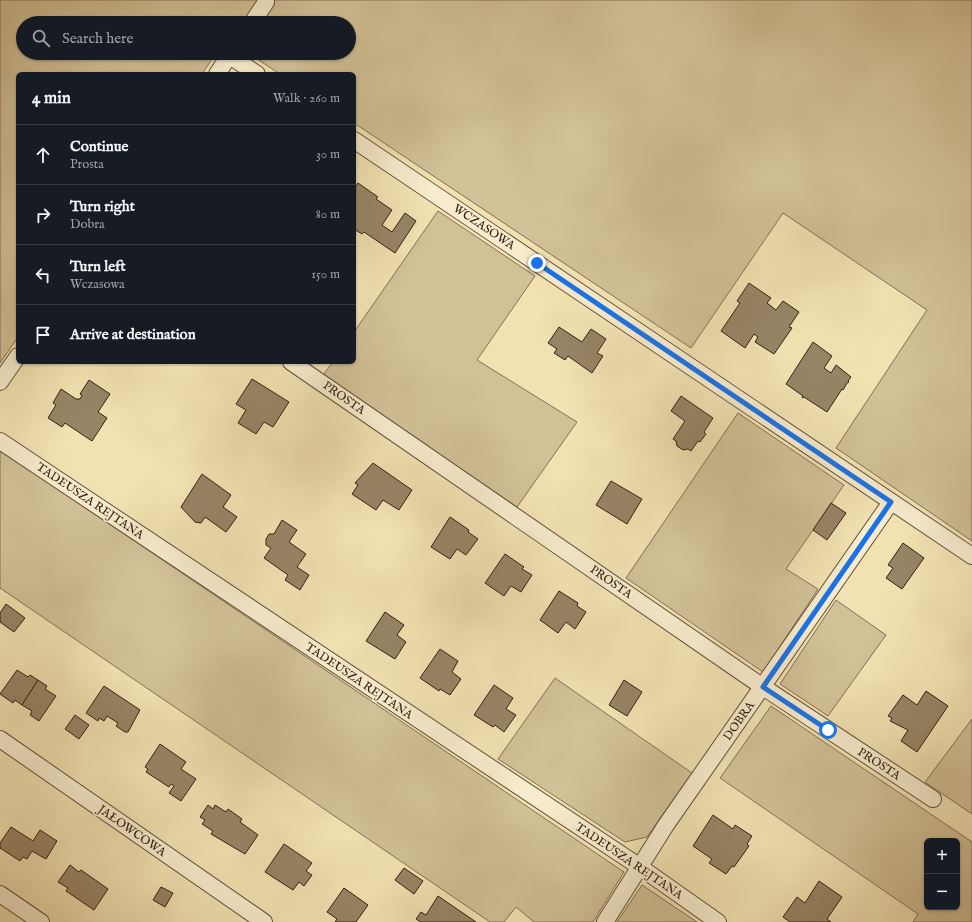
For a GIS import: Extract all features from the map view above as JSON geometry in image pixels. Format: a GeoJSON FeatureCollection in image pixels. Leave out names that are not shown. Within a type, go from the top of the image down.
{"type":"FeatureCollection","features":[{"type":"Feature","properties":{"kind":"street"},"geometry":{"type":"LineString","coordinates":[[257,16],[266,2]]}},
{"type":"Feature","properties":{"kind":"street"},"geometry":{"type":"LineString","coordinates":[[218,72],[226,60]]}},
{"type":"Feature","properties":{"kind":"street"},"geometry":{"type":"LineString","coordinates":[[238,60],[254,72]]}},
{"type":"Feature","properties":{"kind":"street","name":"WCZASOWA"},"geometry":{"type":"LineString","coordinates":[[356,141],[972,556]]}},
{"type":"Feature","properties":{"kind":"street"},"geometry":{"type":"LineString","coordinates":[[0,382],[16,359]]}},
{"type":"Feature","properties":{"kind":"street","name":"PROSTA"},"geometry":{"type":"LineString","coordinates":[[294,364],[763,687],[933,799]]}},
{"type":"Feature","properties":{"kind":"street","name":"TADEUSZA REJTANA"},"geometry":{"type":"LineString","coordinates":[[0,441],[640,868],[718,922]]}},
{"type":"Feature","properties":{"kind":"street","name":"DOBRA"},"geometry":{"type":"LineString","coordinates":[[605,922],[666,826],[891,502]]}},
{"type":"Feature","properties":{"kind":"street","name":"JAŁOWCOWA"},"geometry":{"type":"LineString","coordinates":[[0,739],[264,922]]}},
{"type":"Feature","properties":{"kind":"street"},"geometry":{"type":"LineString","coordinates":[[0,894],[41,922]]}},
{"type":"Feature","properties":{"kind":"shaded area"},"geometry":{"type":"Polygon","coordinates":[[[0,0],[972,0],[972,541],[836,448],[927,310],[783,213],[691,348],[356,124],[356,72],[277,72],[259,60],[356,60],[356,16],[16,16],[16,60],[211,60],[203,72],[16,72],[16,340],[0,363],[0,0]]]}},
{"type":"Feature","properties":{"kind":"shaded area"},"geometry":{"type":"Polygon","coordinates":[[[438,211],[535,276],[477,360],[577,422],[517,507],[323,375],[331,364],[356,364],[356,329],[438,211]]]}},
{"type":"Feature","properties":{"kind":"shaded area"},"geometry":{"type":"Polygon","coordinates":[[[738,413],[844,485],[786,569],[818,589],[763,672],[626,578],[738,413]]]}},
{"type":"Feature","properties":{"kind":"shaded area"},"geometry":{"type":"Polygon","coordinates":[[[0,450],[624,872],[593,922],[534,922],[516,907],[504,922],[490,922],[0,588],[0,450]]]}},
{"type":"Feature","properties":{"kind":"shaded area"},"geometry":{"type":"Polygon","coordinates":[[[836,600],[886,635],[828,716],[780,684],[836,600]]]}},
{"type":"Feature","properties":{"kind":"shaded area"},"geometry":{"type":"Polygon","coordinates":[[[555,678],[692,773],[647,837],[625,842],[498,759],[555,678]]]}},
{"type":"Feature","properties":{"kind":"shaded area"},"geometry":{"type":"Polygon","coordinates":[[[771,706],[972,842],[972,922],[913,922],[918,914],[720,778],[771,706]]]}},
{"type":"Feature","properties":{"kind":"shaded area"},"geometry":{"type":"Polygon","coordinates":[[[972,719],[972,814],[925,782],[972,719]]]}},
{"type":"Feature","properties":{"kind":"shaded area"},"geometry":{"type":"Polygon","coordinates":[[[642,885],[697,922],[617,922],[642,885]]]}},
{"type":"Feature","properties":{"kind":"building"},"geometry":{"type":"Polygon","coordinates":[[[358,183],[378,197],[376,199],[392,210],[382,225],[392,232],[405,213],[416,221],[395,253],[364,232],[362,234],[356,230],[356,186],[358,183]]]}},
{"type":"Feature","properties":{"kind":"building"},"geometry":{"type":"Polygon","coordinates":[[[749,283],[771,298],[767,303],[776,310],[783,301],[799,312],[789,327],[792,328],[774,354],[755,342],[758,337],[754,334],[745,348],[721,331],[740,303],[737,301],[749,283]]]}},
{"type":"Feature","properties":{"kind":"building"},"geometry":{"type":"Polygon","coordinates":[[[559,327],[582,342],[591,329],[606,339],[597,353],[603,356],[592,373],[568,356],[565,360],[554,353],[557,349],[548,343],[559,327]]]}},
{"type":"Feature","properties":{"kind":"building"},"geometry":{"type":"Polygon","coordinates":[[[813,342],[832,356],[824,368],[831,373],[836,365],[851,377],[827,412],[804,397],[802,398],[803,396],[786,384],[813,342]]]}},
{"type":"Feature","properties":{"kind":"building"},"geometry":{"type":"Polygon","coordinates":[[[252,379],[289,402],[273,427],[264,422],[256,434],[238,423],[246,410],[236,404],[252,379]]]}},
{"type":"Feature","properties":{"kind":"building"},"geometry":{"type":"Polygon","coordinates":[[[89,380],[110,394],[98,412],[107,418],[92,441],[65,423],[62,427],[48,418],[56,405],[53,403],[61,389],[76,399],[80,399],[82,395],[80,394],[89,380]]]}},
{"type":"Feature","properties":{"kind":"building"},"geometry":{"type":"Polygon","coordinates":[[[681,396],[713,418],[704,432],[706,434],[700,442],[698,441],[691,451],[688,449],[683,450],[677,446],[676,441],[673,439],[685,421],[671,411],[681,396]]]}},
{"type":"Feature","properties":{"kind":"building"},"geometry":{"type":"Polygon","coordinates":[[[373,463],[412,490],[399,510],[383,500],[376,510],[352,494],[358,485],[355,483],[373,463]]]}},
{"type":"Feature","properties":{"kind":"building"},"geometry":{"type":"Polygon","coordinates":[[[202,474],[231,495],[223,507],[237,517],[226,532],[205,517],[201,523],[195,522],[181,507],[202,474]]]}},
{"type":"Feature","properties":{"kind":"building"},"geometry":{"type":"Polygon","coordinates":[[[611,481],[642,499],[627,524],[596,505],[611,481]]]}},
{"type":"Feature","properties":{"kind":"building"},"geometry":{"type":"Polygon","coordinates":[[[831,503],[846,513],[827,540],[813,530],[831,503]]]}},
{"type":"Feature","properties":{"kind":"building"},"geometry":{"type":"Polygon","coordinates":[[[450,517],[469,530],[468,532],[478,539],[466,555],[457,549],[450,559],[431,547],[450,517]]]}},
{"type":"Feature","properties":{"kind":"building"},"geometry":{"type":"Polygon","coordinates":[[[282,520],[297,530],[289,542],[306,554],[297,567],[309,575],[300,590],[285,580],[288,575],[264,558],[271,548],[266,545],[266,539],[269,534],[274,534],[282,520]]]}},
{"type":"Feature","properties":{"kind":"building"},"geometry":{"type":"Polygon","coordinates":[[[903,543],[924,558],[902,589],[886,578],[893,568],[888,565],[903,543]]]}},
{"type":"Feature","properties":{"kind":"building"},"geometry":{"type":"Polygon","coordinates":[[[505,554],[524,567],[522,569],[532,575],[521,592],[511,586],[504,596],[485,583],[505,554]]]}},
{"type":"Feature","properties":{"kind":"building"},"geometry":{"type":"Polygon","coordinates":[[[559,591],[578,603],[577,606],[586,612],[575,629],[566,622],[558,633],[540,620],[559,591]]]}},
{"type":"Feature","properties":{"kind":"building"},"geometry":{"type":"Polygon","coordinates":[[[6,604],[25,618],[14,632],[0,622],[0,613],[6,604]]]}},
{"type":"Feature","properties":{"kind":"building"},"geometry":{"type":"Polygon","coordinates":[[[385,612],[404,625],[397,635],[406,642],[395,659],[366,641],[385,612]]]}},
{"type":"Feature","properties":{"kind":"building"},"geometry":{"type":"Polygon","coordinates":[[[440,649],[458,661],[452,672],[461,679],[450,695],[440,689],[439,691],[420,678],[440,649]]]}},
{"type":"Feature","properties":{"kind":"building"},"geometry":{"type":"Polygon","coordinates":[[[17,670],[28,677],[30,675],[38,680],[22,705],[15,700],[13,703],[0,694],[17,670]]]}},
{"type":"Feature","properties":{"kind":"building"},"geometry":{"type":"Polygon","coordinates":[[[38,680],[47,686],[45,689],[56,696],[39,721],[30,715],[32,711],[22,705],[38,680]]]}},
{"type":"Feature","properties":{"kind":"building"},"geometry":{"type":"Polygon","coordinates":[[[624,680],[642,692],[627,716],[609,705],[624,680]]]}},
{"type":"Feature","properties":{"kind":"building"},"geometry":{"type":"Polygon","coordinates":[[[494,685],[513,698],[506,709],[516,715],[504,732],[495,725],[493,727],[474,715],[494,685]]]}},
{"type":"Feature","properties":{"kind":"building"},"geometry":{"type":"Polygon","coordinates":[[[104,686],[140,710],[128,732],[125,732],[116,726],[118,723],[107,716],[104,721],[99,718],[98,721],[86,713],[104,686]]]}},
{"type":"Feature","properties":{"kind":"building"},"geometry":{"type":"Polygon","coordinates":[[[926,691],[948,706],[917,752],[901,741],[908,730],[890,721],[892,718],[888,716],[903,695],[917,705],[926,691]]]}},
{"type":"Feature","properties":{"kind":"building"},"geometry":{"type":"Polygon","coordinates":[[[75,715],[89,725],[79,739],[65,729],[75,715]]]}},
{"type":"Feature","properties":{"kind":"building"},"geometry":{"type":"Polygon","coordinates":[[[160,744],[186,762],[181,769],[196,779],[181,801],[169,793],[174,786],[171,784],[169,787],[146,772],[148,769],[145,767],[160,744]]]}},
{"type":"Feature","properties":{"kind":"building"},"geometry":{"type":"Polygon","coordinates":[[[208,805],[213,809],[215,805],[226,812],[228,809],[242,819],[240,822],[258,835],[245,854],[211,834],[213,831],[202,824],[205,820],[200,817],[208,805]]]}},
{"type":"Feature","properties":{"kind":"building"},"geometry":{"type":"Polygon","coordinates":[[[713,815],[733,829],[735,825],[752,836],[747,844],[749,846],[734,867],[732,866],[726,874],[709,863],[712,859],[693,846],[713,815]]]}},
{"type":"Feature","properties":{"kind":"building"},"geometry":{"type":"Polygon","coordinates":[[[11,827],[33,841],[40,830],[57,841],[46,859],[32,851],[27,859],[23,857],[20,861],[0,848],[0,843],[11,827]]]}},
{"type":"Feature","properties":{"kind":"building"},"geometry":{"type":"Polygon","coordinates":[[[284,844],[312,863],[306,871],[312,875],[304,886],[299,882],[293,890],[265,872],[284,844]]]}},
{"type":"Feature","properties":{"kind":"building"},"geometry":{"type":"Polygon","coordinates":[[[70,865],[79,872],[81,870],[108,889],[94,910],[66,891],[68,888],[58,882],[70,865]]]}},
{"type":"Feature","properties":{"kind":"building"},"geometry":{"type":"Polygon","coordinates":[[[404,868],[423,881],[414,894],[395,880],[404,868]]]}},
{"type":"Feature","properties":{"kind":"building"},"geometry":{"type":"Polygon","coordinates":[[[819,881],[842,897],[827,919],[831,922],[790,922],[783,917],[797,897],[805,903],[819,881]]]}},
{"type":"Feature","properties":{"kind":"building"},"geometry":{"type":"Polygon","coordinates":[[[161,887],[173,893],[165,907],[153,900],[161,887]]]}},
{"type":"Feature","properties":{"kind":"building"},"geometry":{"type":"Polygon","coordinates":[[[344,888],[368,905],[356,922],[335,922],[337,919],[327,912],[344,888]]]}},
{"type":"Feature","properties":{"kind":"building"},"geometry":{"type":"Polygon","coordinates":[[[438,896],[476,922],[421,922],[416,919],[421,912],[426,915],[438,896]]]}},
{"type":"Feature","properties":{"kind":"route"},"geometry":{"type":"LineString","coordinates":[[537,263],[891,502],[763,687],[828,730]]}}]}
